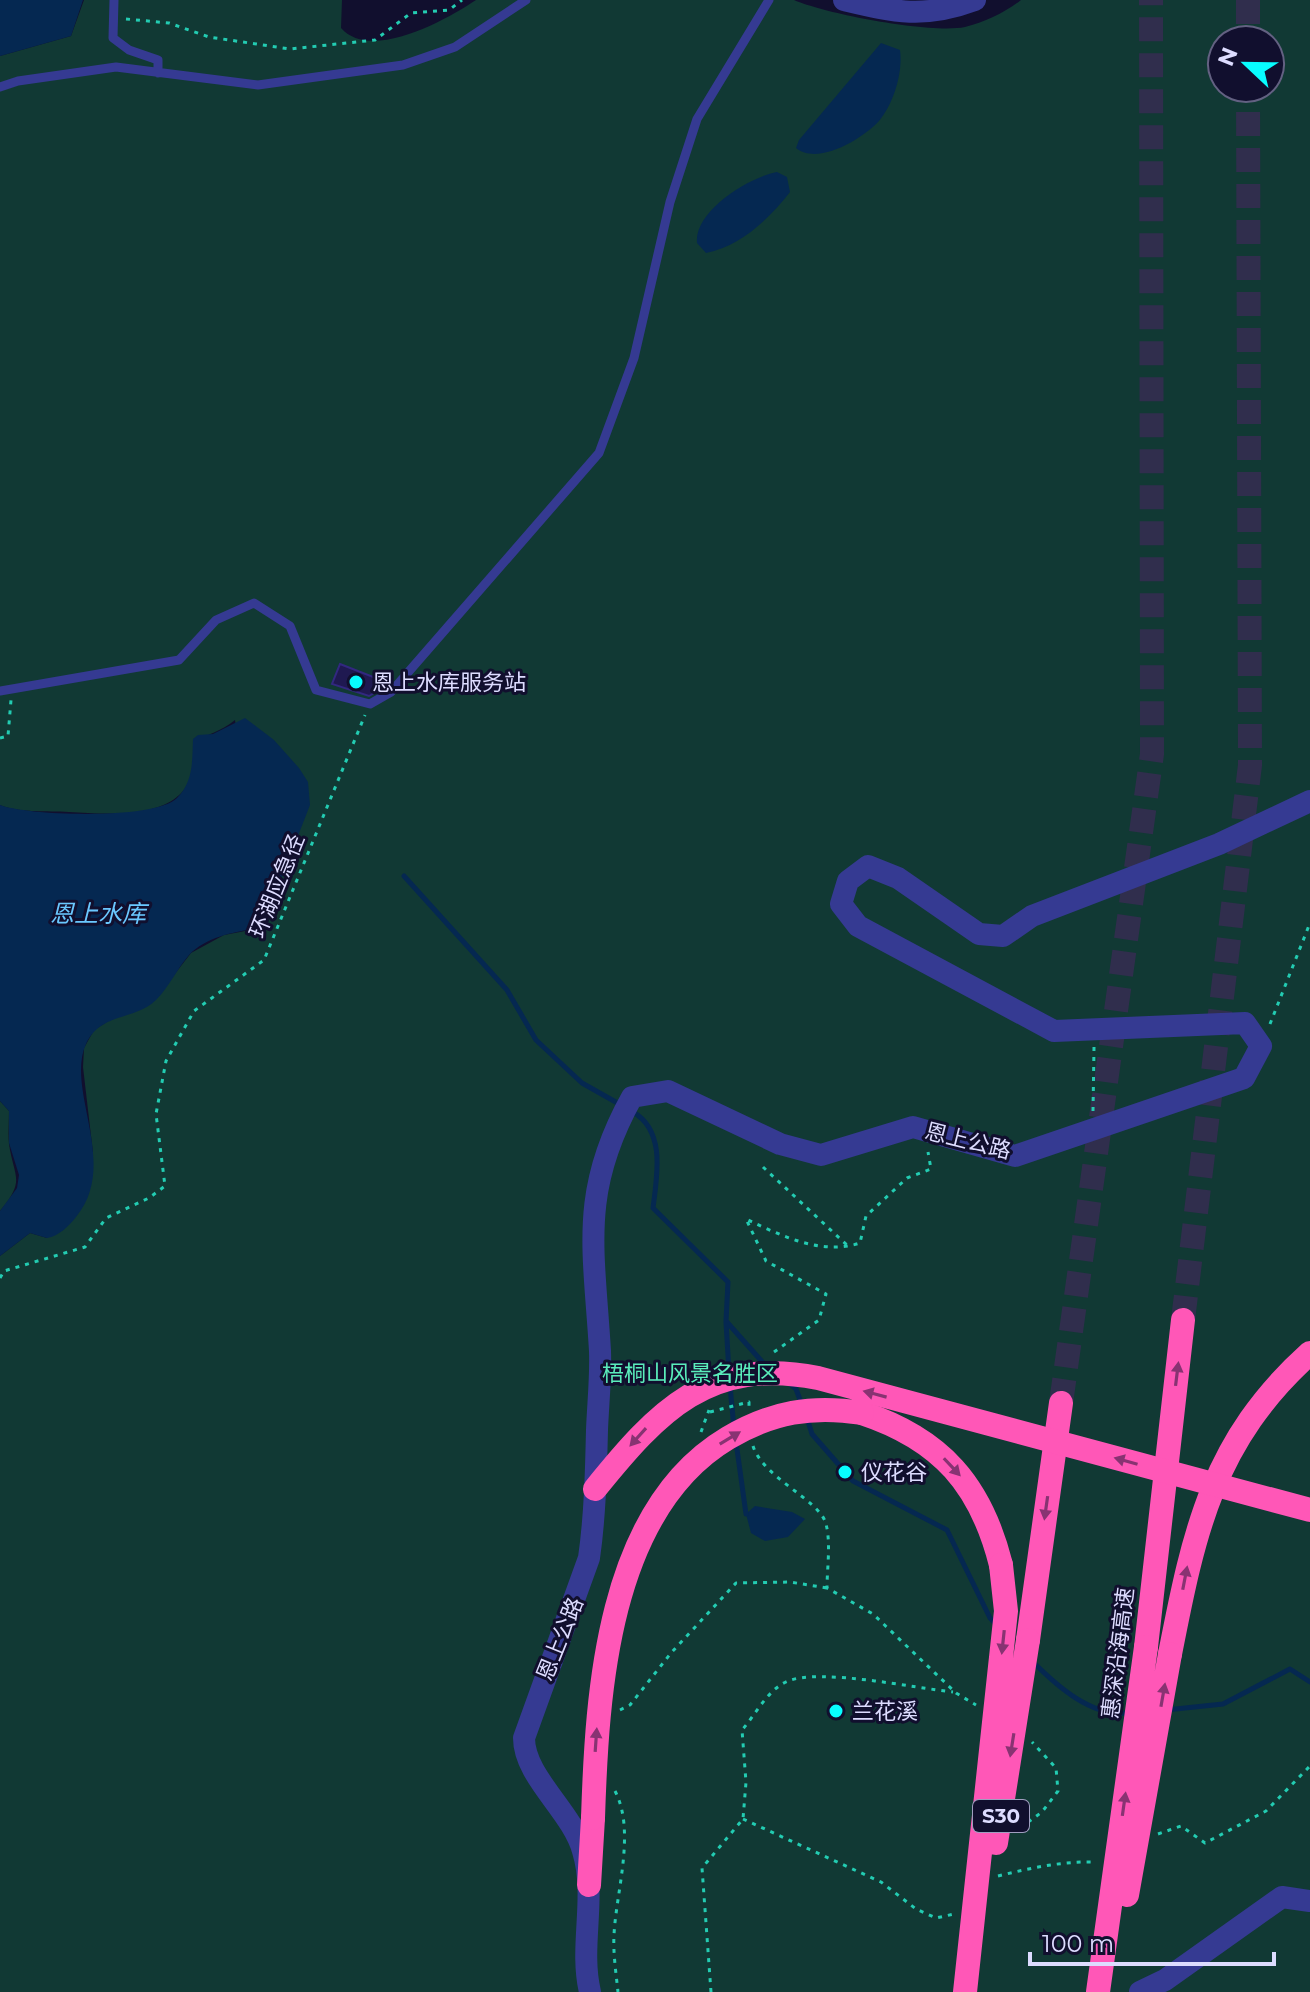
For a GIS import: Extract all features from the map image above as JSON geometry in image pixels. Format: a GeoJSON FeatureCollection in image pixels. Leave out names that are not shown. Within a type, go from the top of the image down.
{"type":"FeatureCollection","features":[{"type":"Feature","properties":{"kind":"highway","name":"惠深沿海高速"},"geometry":{"type":"LineString","coordinates":[[1098,1992],[1146,1647],[1183,1320]]}},
{"type":"Feature","properties":{"kind":"highway"},"geometry":{"type":"LineString","coordinates":[[1110,1992],[1187,1564],[1226,1455],[1261,1402],[1310,1353]]}},
{"type":"Feature","properties":{"kind":"highway"},"geometry":{"type":"LineString","coordinates":[[595,1489],[651,1423],[671,1406],[716,1381],[768,1371],[818,1378],[1310,1510]]}},
{"type":"Feature","properties":{"kind":"highway","name":"S30"},"geometry":{"type":"LineString","coordinates":[[973,1992],[1061,1403]]}},
{"type":"Feature","properties":{"kind":"highway"},"geometry":{"type":"LineString","coordinates":[[589,1885],[598,1708],[609,1644],[624,1588],[660,1506],[679,1477],[701,1456],[747,1427],[777,1414],[802,1410],[832,1408],[862,1413],[887,1421],[947,1461],[975,1494],[994,1535],[1001,1565],[1006,1611],[965,1992]]}},
{"type":"Feature","properties":{"kind":"street"},"geometry":{"type":"LineString","coordinates":[[844,0],[902,14],[944,12],[975,0]]}},
{"type":"Feature","properties":{"kind":"street"},"geometry":{"type":"LineString","coordinates":[[1261,1046],[1245,1023],[1054,1031],[858,926],[841,904],[848,881],[868,866],[898,878],[979,934],[1003,936],[1032,916],[1219,844],[1310,801]]}},
{"type":"Feature","properties":{"kind":"street","name":"恩上公路"},"geometry":{"type":"LineString","coordinates":[[590,1992],[587,1967],[589,1885],[579,1839],[565,1811],[527,1759],[524,1738],[542,1681],[579,1592],[594,1527],[600,1354],[590,1245],[600,1167],[612,1134],[632,1097],[668,1091],[780,1144],[821,1155],[863,1145],[913,1127],[1015,1156],[1244,1078],[1261,1046]]}},
{"type":"Feature","properties":{"kind":"street"},"geometry":{"type":"LineString","coordinates":[[1140,1992],[1165,1980],[1282,1897],[1310,1901]]}},
{"type":"Feature","properties":{"kind":"lane"},"geometry":{"type":"LineString","coordinates":[[114,0],[111,18],[113,38],[129,50],[158,60],[158,73]]}},
{"type":"Feature","properties":{"kind":"lane"},"geometry":{"type":"LineString","coordinates":[[0,87],[18,81],[116,67],[258,85],[403,65],[455,47],[526,0]]}},
{"type":"Feature","properties":{"kind":"lane"},"geometry":{"type":"LineString","coordinates":[[0,691],[11,692],[179,660],[216,620],[254,603],[290,626],[316,690],[370,704],[391,692],[599,453],[634,358],[670,202],[697,119],[769,0]]}},
{"type":"Feature","properties":{"kind":"path"},"geometry":{"type":"LineString","coordinates":[[111,18],[169,23],[209,37],[290,49],[375,40],[411,13],[449,10],[462,0]]}},
{"type":"Feature","properties":{"kind":"path"},"geometry":{"type":"LineString","coordinates":[[0,738],[8,736],[11,692]]}},
{"type":"Feature","properties":{"kind":"path","name":"环湖应急径"},"geometry":{"type":"LineString","coordinates":[[0,1278],[4,1271],[85,1247],[106,1218],[149,1198],[165,1186],[156,1114],[166,1061],[194,1011],[264,960],[370,704]]}},
{"type":"Feature","properties":{"kind":"path"},"geometry":{"type":"LineString","coordinates":[[1261,1046],[1310,923]]}},
{"type":"Feature","properties":{"kind":"path"},"geometry":{"type":"LineString","coordinates":[[1098,1128],[1091,1102],[1092,1065],[1094,1045],[1103,1029]]}},
{"type":"Feature","properties":{"kind":"path"},"geometry":{"type":"LineString","coordinates":[[770,1355],[819,1320],[826,1294],[766,1261],[746,1219],[798,1243],[849,1247],[860,1243],[866,1216],[907,1178],[931,1169],[928,1148]]}},
{"type":"Feature","properties":{"kind":"path"},"geometry":{"type":"LineString","coordinates":[[763,1167],[849,1247]]}},
{"type":"Feature","properties":{"kind":"path"},"geometry":{"type":"LineString","coordinates":[[700,1435],[710,1412]]}},
{"type":"Feature","properties":{"kind":"path"},"geometry":{"type":"LineString","coordinates":[[617,1712],[630,1705],[671,1653],[736,1583],[790,1582],[827,1588]]}},
{"type":"Feature","properties":{"kind":"path"},"geometry":{"type":"LineString","coordinates":[[711,1992],[702,1868],[743,1819],[746,1782],[742,1730],[771,1692],[788,1681],[813,1676],[842,1677],[956,1693]]}},
{"type":"Feature","properties":{"kind":"path"},"geometry":{"type":"LineString","coordinates":[[614,1789],[621,1803],[623,1875],[614,1935],[618,1992]]}},
{"type":"Feature","properties":{"kind":"path"},"geometry":{"type":"LineString","coordinates":[[743,1819],[881,1882],[916,1909],[936,1918],[961,1912]]}},
{"type":"Feature","properties":{"kind":"green space","name":"梧桐山风景名胜区"},"geometry":{"type":"Polygon","coordinates":[[[84,0],[342,0],[341,28],[354,37],[371,41],[428,27],[476,0],[794,0],[879,21],[949,28],[965,27],[988,19],[1021,0],[1310,0],[1310,1992],[0,1992],[0,1256],[30,1233],[47,1238],[93,1153],[83,1067],[84,1048],[94,1030],[167,984],[191,953],[224,935],[262,928],[235,720],[193,744],[193,769],[185,788],[172,801],[154,808],[111,814],[25,810],[0,805],[0,56],[71,36],[84,0]]]}},
{"type":"Feature","properties":{"kind":"green space"},"geometry":{"type":"Polygon","coordinates":[[[0,1101],[9,1111],[9,1144],[16,1185],[0,1211],[0,1101]]]}},
{"type":"Feature","properties":{"kind":"water"},"geometry":{"type":"Polygon","coordinates":[[[0,0],[83,0],[71,36],[0,56],[0,0]]]}},
{"type":"Feature","properties":{"kind":"water"},"geometry":{"type":"Polygon","coordinates":[[[881,43],[900,50],[901,59],[893,96],[879,121],[851,142],[827,152],[805,153],[796,148],[799,140],[881,43]]]}},
{"type":"Feature","properties":{"kind":"water"},"geometry":{"type":"Polygon","coordinates":[[[777,172],[787,177],[790,192],[782,202],[742,238],[706,253],[697,243],[704,219],[725,197],[752,181],[777,172]]]}},
{"type":"Feature","properties":{"kind":"water","name":"恩上水库"},"geometry":{"type":"Polygon","coordinates":[[[245,718],[274,740],[299,768],[308,782],[310,805],[262,928],[233,933],[205,943],[189,955],[156,1000],[147,1007],[109,1022],[92,1034],[81,1062],[93,1151],[93,1174],[88,1196],[76,1217],[60,1233],[47,1238],[30,1233],[0,1256],[0,1211],[17,1188],[19,1175],[9,1143],[9,1111],[0,1101],[0,805],[37,812],[91,814],[144,810],[165,805],[177,798],[187,785],[193,739],[198,735],[213,734],[245,718]]]}},
{"type":"Feature","properties":{"kind":"water"},"geometry":{"type":"Polygon","coordinates":[[[755,1506],[792,1512],[805,1519],[788,1537],[765,1541],[751,1533],[746,1514],[755,1506]]]}},
{"type":"Feature","properties":{"kind":"building","name":"恩上水库服务站"},"geometry":{"type":"Polygon","coordinates":[[[340,664],[381,680],[376,692],[369,696],[332,684],[340,664]]]}},
{"type":"Feature","properties":{"kind":"waterway"},"geometry":{"type":"LineString","coordinates":[[404,876],[507,990],[536,1040],[582,1083],[621,1105]]}},
{"type":"Feature","properties":{"kind":"waterway"},"geometry":{"type":"LineString","coordinates":[[633,1112],[643,1120],[655,1142],[657,1169],[653,1208],[728,1282],[726,1321],[765,1365]]}},
{"type":"Feature","properties":{"kind":"waterway"},"geometry":{"type":"LineString","coordinates":[[726,1322],[729,1372]]}},
{"type":"Feature","properties":{"kind":"waterway"},"geometry":{"type":"LineString","coordinates":[[789,1383],[796,1389],[802,1405]]}},
{"type":"Feature","properties":{"kind":"waterway"},"geometry":{"type":"LineString","coordinates":[[730,1386],[734,1428]]}},
{"type":"Feature","properties":{"kind":"waterway"},"geometry":{"type":"LineString","coordinates":[[807,1418],[812,1434],[853,1481],[947,1530],[990,1618],[997,1625]]}},
{"type":"Feature","properties":{"kind":"waterway"},"geometry":{"type":"LineString","coordinates":[[736,1442],[746,1514]]}},
{"type":"Feature","properties":{"kind":"waterway"},"geometry":{"type":"LineString","coordinates":[[1032,1661],[1052,1680],[1088,1705],[1114,1713],[1128,1713]]}},
{"type":"Feature","properties":{"kind":"waterway"},"geometry":{"type":"LineString","coordinates":[[1166,1710],[1223,1704],[1290,1669],[1310,1682]]}},
{"type":"Feature","properties":{"kind":"tunnel"},"geometry":{"type":"LineString","coordinates":[[1061,1403],[1152,754],[1151,0]]}},
{"type":"Feature","properties":{"kind":"tunnel"},"geometry":{"type":"LineString","coordinates":[[1248,0],[1248,24]]}},
{"type":"Feature","properties":{"kind":"tunnel"},"geometry":{"type":"LineString","coordinates":[[1183,1320],[1250,765],[1248,104]]}},
{"type":"Feature","properties":{"kind":"place","name":"恩上水库服务站"},"geometry":{"type":"Point","coordinates":[356,682]}},
{"type":"Feature","properties":{"kind":"place","name":"仪花谷"},"geometry":{"type":"Point","coordinates":[845,1472]}},
{"type":"Feature","properties":{"kind":"place","name":"兰花溪"},"geometry":{"type":"Point","coordinates":[836,1711]}}]}
